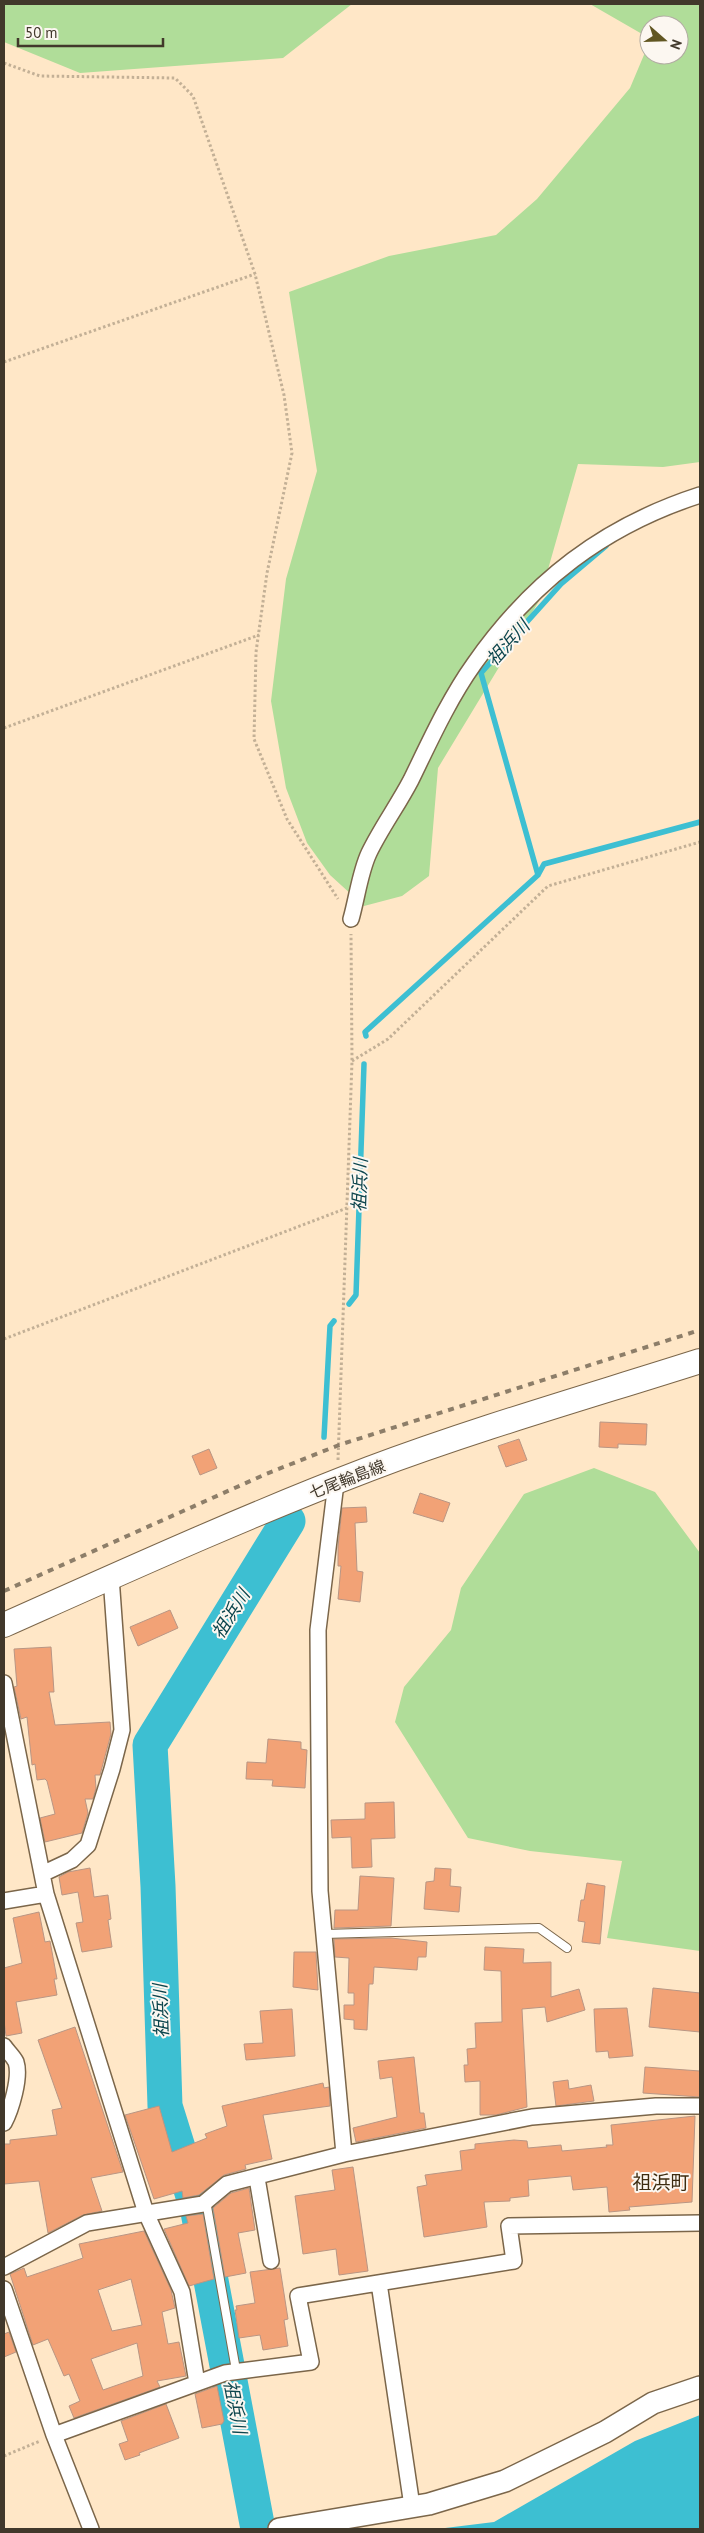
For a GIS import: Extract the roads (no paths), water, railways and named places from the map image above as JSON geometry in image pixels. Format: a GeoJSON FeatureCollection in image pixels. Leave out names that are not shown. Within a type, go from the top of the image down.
{"type":"FeatureCollection","features":[{"type":"Feature","properties":{"kind":"main road","name":"七尾輪島線"},"geometry":{"type":"LineString","coordinates":[[4,1625],[111,1577],[336,1483],[505,1423],[700,1361]]}},
{"type":"Feature","properties":{"kind":"street"},"geometry":{"type":"LineString","coordinates":[[351,919],[369,854],[404,793],[441,720],[478,658],[524,603],[560,568],[612,532],[664,507],[700,495]]}},
{"type":"Feature","properties":{"kind":"street"},"geometry":{"type":"LineString","coordinates":[[336,1483],[318,1630],[320,1891],[344,2154]]}},
{"type":"Feature","properties":{"kind":"street"},"geometry":{"type":"LineString","coordinates":[[42,1874],[72,1860],[88,1845],[122,1730],[111,1577]]}},
{"type":"Feature","properties":{"kind":"street"},"geometry":{"type":"LineString","coordinates":[[4,1682],[46,1894],[146,2213],[182,2292],[197,2383]]}},
{"type":"Feature","properties":{"kind":"street"},"geometry":{"type":"LineString","coordinates":[[4,1900],[46,1894]]}},
{"type":"Feature","properties":{"kind":"street"},"geometry":{"type":"LineString","coordinates":[[4,2046],[16,2062],[17,2073],[15,2090],[4,2123]]}},
{"type":"Feature","properties":{"kind":"street"},"geometry":{"type":"LineString","coordinates":[[6,2261],[87,2223],[199,2204],[227,2184],[257,2178],[344,2154],[532,2117],[656,2106],[700,2106]]}},
{"type":"Feature","properties":{"kind":"street"},"geometry":{"type":"LineString","coordinates":[[257,2178],[271,2261]]}},
{"type":"Feature","properties":{"kind":"street"},"geometry":{"type":"LineString","coordinates":[[54,2435],[230,2372],[310,2362],[298,2296],[514,2261],[509,2226],[700,2223]]}},
{"type":"Feature","properties":{"kind":"street"},"geometry":{"type":"LineString","coordinates":[[379,2283],[412,2506]]}},
{"type":"Feature","properties":{"kind":"street"},"geometry":{"type":"LineString","coordinates":[[4,2289],[54,2435],[91,2529]]}},
{"type":"Feature","properties":{"kind":"street"},"geometry":{"type":"LineString","coordinates":[[279,2529],[429,2504],[505,2481],[605,2432],[653,2402],[700,2387]]}},
{"type":"Feature","properties":{"kind":"lane"},"geometry":{"type":"LineString","coordinates":[[324,1934],[539,1928],[568,1948]]}},
{"type":"Feature","properties":{"kind":"lane"},"geometry":{"type":"LineString","coordinates":[[199,2204],[230,2372]]}},
{"type":"Feature","properties":{"kind":"water"},"geometry":{"type":"Polygon","coordinates":[[[700,2415],[700,2529],[437,2529],[494,2522],[635,2441],[700,2415]]]}},
{"type":"Feature","properties":{"kind":"waterway","name":"祖浜川"},"geometry":{"type":"LineString","coordinates":[[538,875],[481,673],[561,584],[606,546]]}},
{"type":"Feature","properties":{"kind":"waterway","name":"祖浜川"},"geometry":{"type":"LineString","coordinates":[[366,1036],[365,1032],[538,875],[544,864],[700,822]]}},
{"type":"Feature","properties":{"kind":"waterway","name":"祖浜川"},"geometry":{"type":"LineString","coordinates":[[349,1304],[356,1295],[364,1064]]}},
{"type":"Feature","properties":{"kind":"waterway","name":"祖浜川"},"geometry":{"type":"LineString","coordinates":[[324,1437],[330,1326],[334,1321]]}},
{"type":"Feature","properties":{"kind":"waterway","name":"祖浜川"},"geometry":{"type":"LineString","coordinates":[[258,2529],[198,2212],[165,2106],[158,1886],[150,1745],[288,1521]]}},
{"type":"Feature","properties":{"kind":"railway"},"geometry":{"type":"LineString","coordinates":[[4,1591],[266,1474],[339,1445],[700,1330]]}},
{"type":"Feature","properties":{"kind":"district","name":"祖浜町"},"geometry":{"type":"Point","coordinates":[661,2182]}}]}
